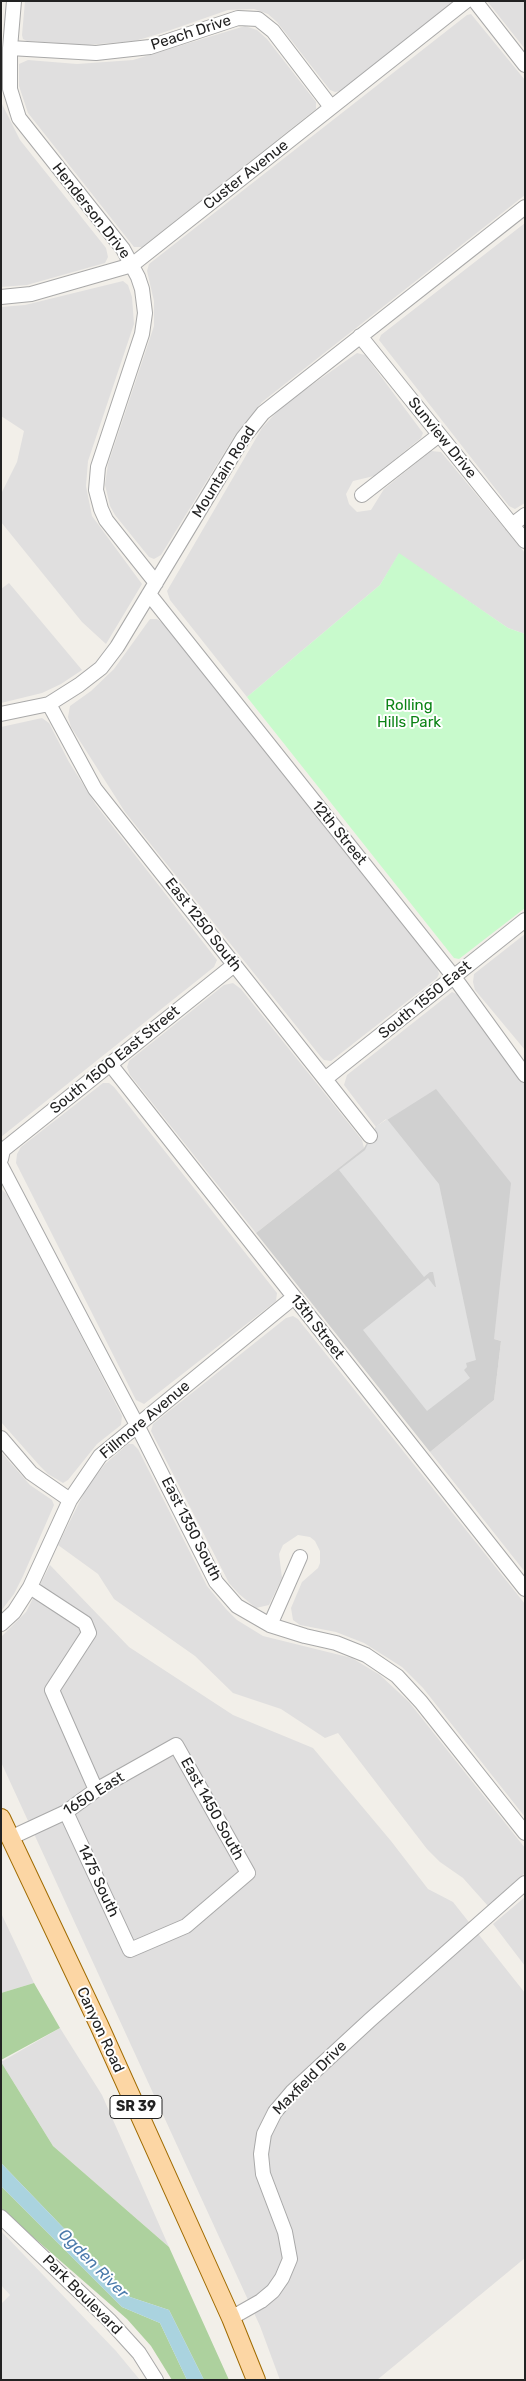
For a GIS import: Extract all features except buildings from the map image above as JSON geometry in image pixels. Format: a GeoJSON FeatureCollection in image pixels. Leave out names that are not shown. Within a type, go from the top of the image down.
{"type":"FeatureCollection","features":[{"type":"Feature","properties":{"kind":"main road","name":"Canyon Road"},"geometry":{"type":"LineString","coordinates":[[1,1818],[99,2025],[231,2318],[256,2380]]}},
{"type":"Feature","properties":{"kind":"street","name":"Henderson Drive"},"geometry":{"type":"LineString","coordinates":[[14,1],[10,48],[10,89],[19,118],[123,249],[142,289],[145,313],[144,325],[98,467],[96,490],[100,509],[106,520],[152,588]]}},
{"type":"Feature","properties":{"kind":"street","name":"Custer Avenue"},"geometry":{"type":"LineString","coordinates":[[1,297],[31,294],[132,265],[466,1]]}},
{"type":"Feature","properties":{"kind":"street"},"geometry":{"type":"LineString","coordinates":[[475,1],[525,65]]}},
{"type":"Feature","properties":{"kind":"street","name":"Peach Drive"},"geometry":{"type":"LineString","coordinates":[[10,48],[96,53],[150,47],[238,18],[258,19],[273,31],[331,107]]}},
{"type":"Feature","properties":{"kind":"street","name":"Mountain Road"},"geometry":{"type":"LineString","coordinates":[[1,714],[48,704],[79,685],[101,668],[117,648],[252,425],[275,402],[525,207]]}},
{"type":"Feature","properties":{"kind":"street","name":"Sunview Drive"},"geometry":{"type":"LineString","coordinates":[[360,336],[525,541]]}},
{"type":"Feature","properties":{"kind":"street"},"geometry":{"type":"LineString","coordinates":[[362,495],[439,435]]}},
{"type":"Feature","properties":{"kind":"street"},"geometry":{"type":"LineString","coordinates":[[512,525],[525,515]]}},
{"type":"Feature","properties":{"kind":"street","name":"12th Street"},"geometry":{"type":"LineString","coordinates":[[152,588],[454,977],[525,1076]]}},
{"type":"Feature","properties":{"kind":"street","name":"East 1250 South"},"geometry":{"type":"LineString","coordinates":[[48,704],[95,789],[370,1136]]}},
{"type":"Feature","properties":{"kind":"street","name":"South 1550 East"},"geometry":{"type":"LineString","coordinates":[[325,1079],[525,920]]}},
{"type":"Feature","properties":{"kind":"street","name":"South 1500 East Street"},"geometry":{"type":"LineString","coordinates":[[1,1159],[3,1150],[234,965]]}},
{"type":"Feature","properties":{"kind":"street","name":"13th Street"},"geometry":{"type":"LineString","coordinates":[[110,1064],[525,1589]]}},
{"type":"Feature","properties":{"kind":"street","name":"East 1350 South"},"geometry":{"type":"LineString","coordinates":[[1,1166],[137,1425],[216,1582],[236,1606],[270,1625],[336,1643],[366,1655],[397,1676],[421,1702],[525,1833]]}},
{"type":"Feature","properties":{"kind":"street","name":"Fillmore Avenue"},"geometry":{"type":"LineString","coordinates":[[1,1624],[14,1612],[30,1587],[70,1500],[100,1456],[294,1297]]}},
{"type":"Feature","properties":{"kind":"street"},"geometry":{"type":"LineString","coordinates":[[1,1438],[31,1473],[70,1500]]}},
{"type":"Feature","properties":{"kind":"street"},"geometry":{"type":"LineString","coordinates":[[270,1625],[300,1556]]}},
{"type":"Feature","properties":{"kind":"street"},"geometry":{"type":"LineString","coordinates":[[30,1587],[85,1622],[89,1633],[52,1690],[96,1790]]}},
{"type":"Feature","properties":{"kind":"street","name":"1650 East"},"geometry":{"type":"LineString","coordinates":[[10,1838],[66,1812],[96,1790],[176,1745]]}},
{"type":"Feature","properties":{"kind":"street","name":"East 1450 South"},"geometry":{"type":"LineString","coordinates":[[130,1950],[186,1926],[248,1873],[176,1745]]}},
{"type":"Feature","properties":{"kind":"street","name":"1475 South"},"geometry":{"type":"LineString","coordinates":[[66,1812],[130,1950]]}},
{"type":"Feature","properties":{"kind":"street","name":"Maxfield Drive"},"geometry":{"type":"LineString","coordinates":[[231,2318],[261,2301],[273,2291],[282,2278],[290,2259],[285,2232],[263,2174],[261,2154],[264,2134],[275,2112],[292,2092],[370,2020],[525,1883]]}},
{"type":"Feature","properties":{"kind":"street","name":"Park Boulevard"},"geometry":{"type":"LineString","coordinates":[[1,2218],[109,2320],[139,2353],[156,2380]]}},
{"type":"Feature","properties":{"kind":"shaded area"},"geometry":{"type":"Polygon","coordinates":[[[25,1],[455,1],[340,91],[335,92],[330,90],[277,22],[268,14],[254,9],[228,10],[135,41],[87,45],[27,41],[23,39],[25,1]]]}},
{"type":"Feature","properties":{"kind":"shaded area"},"geometry":{"type":"Polygon","coordinates":[[[487,1],[525,1],[525,49],[487,1]]]}},
{"type":"Feature","properties":{"kind":"shaded area"},"geometry":{"type":"Polygon","coordinates":[[[471,14],[525,80],[525,195],[262,402],[235,435],[161,555],[154,559],[149,557],[115,515],[110,506],[105,485],[108,464],[154,326],[154,301],[147,271],[149,264],[467,15],[471,14]]]}},
{"type":"Feature","properties":{"kind":"shaded area"},"geometry":{"type":"Polygon","coordinates":[[[245,26],[257,30],[267,39],[316,102],[316,109],[142,247],[134,247],[28,113],[19,86],[19,64],[28,60],[77,64],[133,60],[245,26]]]}},
{"type":"Feature","properties":{"kind":"shaded area"},"geometry":{"type":"Polygon","coordinates":[[[1,102],[20,140],[106,248],[108,257],[105,263],[27,285],[1,287],[1,102]]]}},
{"type":"Feature","properties":{"kind":"shaded area"},"geometry":{"type":"Polygon","coordinates":[[[525,223],[525,503],[515,509],[509,506],[379,340],[381,335],[525,223]]]}},
{"type":"Feature","properties":{"kind":"shaded area"},"geometry":{"type":"Polygon","coordinates":[[[123,281],[128,285],[132,297],[134,324],[88,461],[86,486],[92,516],[142,584],[106,644],[82,622],[1,522],[1,494],[17,462],[24,431],[1,416],[1,307],[25,305],[123,281]]]}},
{"type":"Feature","properties":{"kind":"shaded area"},"geometry":{"type":"Polygon","coordinates":[[[357,353],[365,355],[423,433],[421,438],[374,476],[353,481],[346,494],[349,504],[357,512],[371,510],[384,489],[431,451],[441,452],[525,553],[525,634],[508,628],[399,554],[380,585],[247,697],[170,600],[167,591],[262,428],[282,406],[357,353]]]}},
{"type":"Feature","properties":{"kind":"shaded area"},"geometry":{"type":"Polygon","coordinates":[[[9,583],[82,670],[61,684],[42,693],[1,703],[1,589],[9,583]]]}},
{"type":"Feature","properties":{"kind":"shaded area"},"geometry":{"type":"Polygon","coordinates":[[[150,619],[157,619],[164,624],[437,967],[439,974],[437,978],[331,1061],[324,1060],[321,1057],[125,812],[71,727],[68,717],[70,706],[91,691],[114,669],[150,619]]]}},
{"type":"Feature","properties":{"kind":"shaded area"},"geometry":{"type":"Polygon","coordinates":[[[42,718],[49,723],[69,762],[96,805],[217,960],[214,967],[1,1137],[1,727],[42,718]]]}},
{"type":"Feature","properties":{"kind":"shaded area"},"geometry":{"type":"Polygon","coordinates":[[[525,934],[525,1050],[475,990],[473,982],[474,974],[525,934]]]}},
{"type":"Feature","properties":{"kind":"shaded area"},"geometry":{"type":"Polygon","coordinates":[[[233,983],[241,989],[362,1140],[364,1148],[256,1233],[130,1075],[127,1067],[129,1061],[224,985],[233,983]]]}},
{"type":"Feature","properties":{"kind":"shaded area"},"geometry":{"type":"Polygon","coordinates":[[[452,992],[457,994],[525,1079],[525,1572],[430,1452],[494,1400],[501,1341],[494,1339],[386,1119],[376,1127],[344,1085],[347,1075],[452,992]]]}},
{"type":"Feature","properties":{"kind":"shaded area"},"geometry":{"type":"Polygon","coordinates":[[[103,1083],[109,1083],[114,1087],[277,1293],[276,1301],[144,1404],[136,1400],[16,1163],[17,1154],[21,1147],[103,1083]]]}},
{"type":"Feature","properties":{"kind":"shaded area"},"geometry":{"type":"Polygon","coordinates":[[[436,1089],[511,1183],[494,1339],[501,1341],[494,1400],[430,1452],[256,1233],[364,1148],[376,1127],[436,1089]]]}},
{"type":"Feature","properties":{"kind":"shaded area"},"geometry":{"type":"Polygon","coordinates":[[[387,1119],[439,1184],[476,1360],[466,1363],[467,1367],[464,1370],[470,1378],[427,1411],[363,1330],[428,1278],[436,1287],[433,1272],[424,1277],[339,1170],[365,1150],[376,1127],[387,1119]]]}},
{"type":"Feature","properties":{"kind":"shaded area"},"geometry":{"type":"Polygon","coordinates":[[[1,1189],[10,1197],[122,1416],[121,1425],[97,1444],[68,1480],[63,1483],[48,1474],[1,1422],[1,1189]]]}},
{"type":"Feature","properties":{"kind":"shaded area"},"geometry":{"type":"Polygon","coordinates":[[[293,1316],[298,1319],[525,1604],[525,1817],[423,1688],[402,1667],[364,1643],[336,1632],[300,1625],[293,1620],[291,1608],[302,1582],[318,1568],[320,1563],[320,1551],[315,1541],[310,1537],[298,1535],[283,1545],[279,1554],[282,1578],[269,1605],[256,1608],[239,1594],[229,1583],[151,1431],[153,1424],[286,1318],[293,1316]]]}},
{"type":"Feature","properties":{"kind":"shaded area"},"geometry":{"type":"Polygon","coordinates":[[[128,1444],[133,1444],[138,1449],[207,1586],[226,1609],[237,1620],[263,1636],[352,1658],[380,1675],[409,1702],[525,1848],[525,1873],[488,1906],[463,1878],[440,1862],[427,1849],[338,1733],[325,1738],[281,1709],[233,1693],[195,1656],[114,1599],[98,1574],[58,1545],[86,1489],[105,1464],[128,1444]]]}},
{"type":"Feature","properties":{"kind":"shaded area"},"geometry":{"type":"Polygon","coordinates":[[[1,1452],[30,1485],[52,1500],[54,1505],[14,1594],[1,1611],[1,1452]]]}},
{"type":"Feature","properties":{"kind":"shaded area"},"geometry":{"type":"Polygon","coordinates":[[[50,1565],[129,1647],[233,1715],[313,1748],[391,1841],[428,1889],[453,1902],[525,1993],[525,2258],[377,2380],[280,2380],[260,2326],[1,1762],[1,1637],[26,1612],[50,1565]]]}},
{"type":"Feature","properties":{"kind":"shaded area"},"geometry":{"type":"Polygon","coordinates":[[[525,1897],[525,1966],[493,1924],[525,1897]]]}},
{"type":"Feature","properties":{"kind":"shaded area"},"geometry":{"type":"Polygon","coordinates":[[[1,1913],[34,1983],[1,1993],[1,1913]]]}},
{"type":"Feature","properties":{"kind":"shaded area"},"geometry":{"type":"Polygon","coordinates":[[[60,2028],[102,2095],[169,2247],[53,2146],[1,2062],[60,2028]]]}},
{"type":"Feature","properties":{"kind":"shaded area"},"geometry":{"type":"Polygon","coordinates":[[[1,2231],[116,2351],[140,2380],[1,2380],[1,2304],[10,2295],[1,2285],[1,2231]]]}},
{"type":"Feature","properties":{"kind":"green space","name":"Rolling Hills Park"},"geometry":{"type":"Polygon","coordinates":[[[399,553],[508,628],[525,634],[525,908],[459,959],[454,958],[247,697],[380,585],[399,553]]]}},
{"type":"Feature","properties":{"kind":"green space"},"geometry":{"type":"Polygon","coordinates":[[[34,1983],[60,2028],[1,2060],[1,1993],[34,1983]]]}},
{"type":"Feature","properties":{"kind":"green space"},"geometry":{"type":"Polygon","coordinates":[[[1,2062],[53,2146],[169,2247],[229,2380],[204,2380],[169,2310],[130,2297],[1,2163],[1,2062]]]}},
{"type":"Feature","properties":{"kind":"green space"},"geometry":{"type":"Polygon","coordinates":[[[1,2186],[122,2307],[160,2323],[187,2380],[172,2380],[151,2346],[127,2319],[1,2209],[1,2186]]]}},
{"type":"Feature","properties":{"kind":"water","name":"Ogden River"},"geometry":{"type":"Polygon","coordinates":[[[1,2163],[130,2297],[169,2310],[204,2380],[187,2380],[160,2323],[122,2307],[1,2186],[1,2163]]]}}]}
